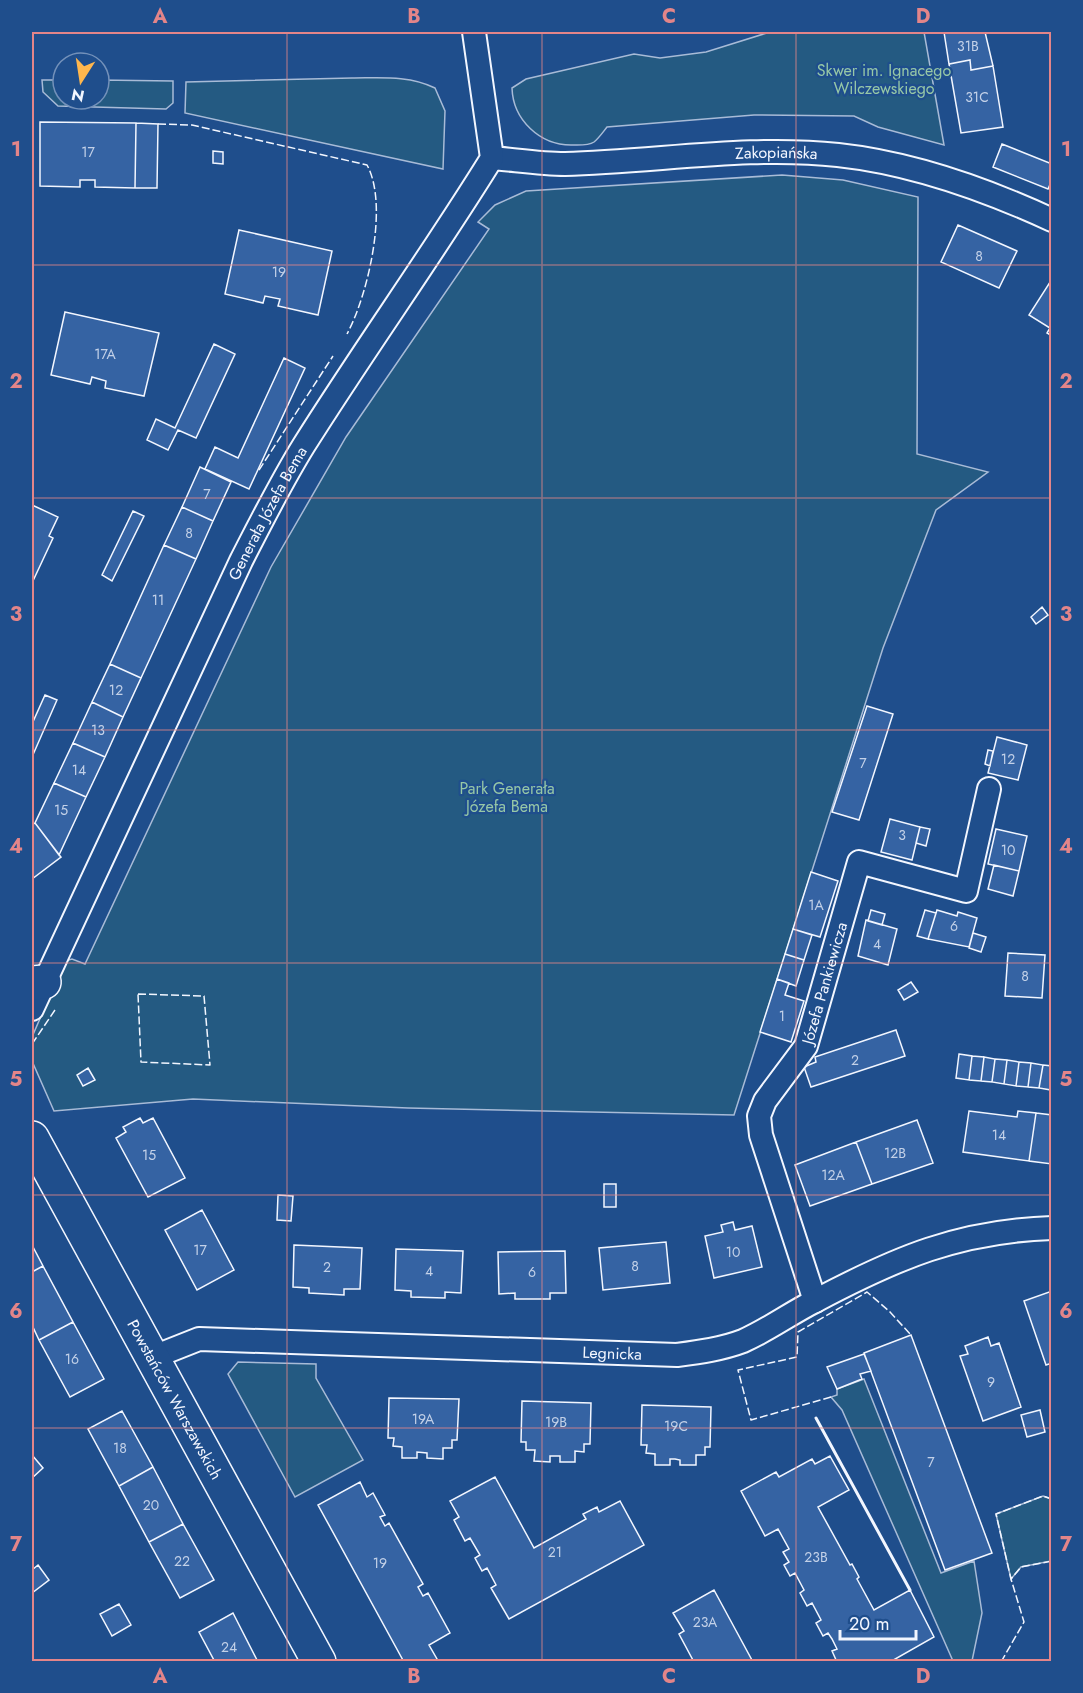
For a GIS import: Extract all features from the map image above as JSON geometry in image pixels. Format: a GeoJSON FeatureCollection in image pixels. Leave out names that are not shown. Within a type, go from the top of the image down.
{"type":"FeatureCollection","features":[{"type":"Feature","properties":{"kind":"street"},"geometry":{"type":"LineString","coordinates":[[474,32],[492,158]]}},
{"type":"Feature","properties":{"kind":"street","name":"Zakopiańska"},"geometry":{"type":"LineString","coordinates":[[492,158],[562,164],[784,152],[838,155],[895,164],[952,180],[1052,220]]}},
{"type":"Feature","properties":{"kind":"street","name":"Generała Józefa Bema"},"geometry":{"type":"LineString","coordinates":[[36,991],[241,561],[270,506],[303,446],[417,277],[492,158]]}},
{"type":"Feature","properties":{"kind":"street","name":"Józefa Pankiewicza"},"geometry":{"type":"LineString","coordinates":[[815,1301],[761,1135],[759,1116],[765,1101],[806,1046],[859,862],[966,891],[989,789]]}},
{"type":"Feature","properties":{"kind":"street","name":"Powstańców Warszawskich"},"geometry":{"type":"LineString","coordinates":[[36,1152],[319,1662]]}},
{"type":"Feature","properties":{"kind":"street","name":"Legnicka"},"geometry":{"type":"LineString","coordinates":[[151,1358],[199,1339],[677,1355],[712,1350],[744,1340],[815,1301],[921,1251],[966,1237],[1008,1230],[1052,1228]]}},
{"type":"Feature","properties":{"kind":"green space","name":"Skwer im. Ignacego Wilczewskiego"},"geometry":{"type":"Polygon","coordinates":[[[770,32],[924,32],[944,145],[878,127],[854,116],[754,115],[607,127],[592,143],[586,145],[560,144],[549,141],[530,128],[517,110],[514,100],[512,88],[526,79],[634,54],[660,58],[706,52],[770,32]]]}},
{"type":"Feature","properties":{"kind":"green space"},"geometry":{"type":"Polygon","coordinates":[[[405,79],[435,88],[445,111],[443,169],[185,113],[186,82],[405,79]]]}},
{"type":"Feature","properties":{"kind":"green space"},"geometry":{"type":"Polygon","coordinates":[[[42,80],[51,80],[51,99],[43,92],[42,80]]]}},
{"type":"Feature","properties":{"kind":"green space"},"geometry":{"type":"Polygon","coordinates":[[[111,80],[173,81],[173,103],[166,109],[111,107],[111,80]]]}},
{"type":"Feature","properties":{"kind":"green space","name":"Park Generała Józefa Bema"},"geometry":{"type":"Polygon","coordinates":[[[782,175],[843,180],[918,197],[917,454],[988,472],[936,510],[883,648],[734,1115],[408,1108],[193,1099],[54,1111],[32,1061],[32,1037],[65,961],[72,959],[85,964],[271,567],[346,437],[489,229],[478,222],[495,205],[526,191],[782,175]]]}},
{"type":"Feature","properties":{"kind":"green space"},"geometry":{"type":"Polygon","coordinates":[[[238,1362],[316,1364],[316,1378],[363,1460],[295,1497],[228,1374],[238,1362]]]}},
{"type":"Feature","properties":{"kind":"green space"},"geometry":{"type":"Polygon","coordinates":[[[864,1379],[941,1573],[974,1561],[982,1613],[972,1661],[953,1661],[842,1410],[831,1397],[837,1395],[837,1389],[864,1379]]]}},
{"type":"Feature","properties":{"kind":"green space"},"geometry":{"type":"Polygon","coordinates":[[[1043,1496],[1051,1499],[1051,1561],[1021,1567],[1011,1579],[996,1514],[1043,1496]]]}},
{"type":"Feature","properties":{"kind":"building"},"geometry":{"type":"Polygon","coordinates":[[[944,32],[985,32],[993,66],[971,70],[970,60],[949,64],[944,32]]]}},
{"type":"Feature","properties":{"kind":"building"},"geometry":{"type":"Polygon","coordinates":[[[970,60],[971,70],[993,66],[1003,127],[961,133],[949,64],[970,60]]]}},
{"type":"Feature","properties":{"kind":"building"},"geometry":{"type":"Polygon","coordinates":[[[40,122],[136,123],[135,188],[95,187],[95,180],[80,180],[80,187],[40,186],[40,122]]]}},
{"type":"Feature","properties":{"kind":"building"},"geometry":{"type":"Polygon","coordinates":[[[136,123],[158,124],[157,188],[135,188],[136,123]]]}},
{"type":"Feature","properties":{"kind":"building"},"geometry":{"type":"Polygon","coordinates":[[[1002,144],[1052,164],[1052,180],[1048,189],[993,167],[1002,144]]]}},
{"type":"Feature","properties":{"kind":"building"},"geometry":{"type":"Polygon","coordinates":[[[213,151],[223,152],[223,164],[213,163],[213,151]]]}},
{"type":"Feature","properties":{"kind":"building"},"geometry":{"type":"Polygon","coordinates":[[[958,225],[1017,251],[999,288],[941,262],[958,225]]]}},
{"type":"Feature","properties":{"kind":"building"},"geometry":{"type":"Polygon","coordinates":[[[239,230],[332,251],[318,315],[278,306],[280,299],[265,296],[263,303],[225,294],[239,230]]]}},
{"type":"Feature","properties":{"kind":"building"},"geometry":{"type":"Polygon","coordinates":[[[1052,279],[1052,336],[1047,333],[1050,328],[1029,315],[1052,279]]]}},
{"type":"Feature","properties":{"kind":"building"},"geometry":{"type":"Polygon","coordinates":[[[65,312],[159,333],[144,396],[105,388],[106,381],[92,377],[90,384],[51,375],[65,312]]]}},
{"type":"Feature","properties":{"kind":"building"},"geometry":{"type":"Polygon","coordinates":[[[214,344],[235,354],[196,438],[178,430],[168,450],[147,440],[156,419],[175,428],[214,344]]]}},
{"type":"Feature","properties":{"kind":"building"},"geometry":{"type":"Polygon","coordinates":[[[284,358],[305,368],[249,489],[205,469],[215,447],[238,458],[284,358]]]}},
{"type":"Feature","properties":{"kind":"building"},"geometry":{"type":"Polygon","coordinates":[[[200,467],[231,482],[213,521],[182,507],[200,467]]]}},
{"type":"Feature","properties":{"kind":"building"},"geometry":{"type":"Polygon","coordinates":[[[32,505],[58,517],[49,536],[53,538],[32,583],[32,505]]]}},
{"type":"Feature","properties":{"kind":"building"},"geometry":{"type":"Polygon","coordinates":[[[182,507],[213,521],[196,559],[164,545],[182,507]]]}},
{"type":"Feature","properties":{"kind":"building"},"geometry":{"type":"Polygon","coordinates":[[[133,511],[144,516],[112,581],[102,575],[133,511]]]}},
{"type":"Feature","properties":{"kind":"building"},"geometry":{"type":"Polygon","coordinates":[[[164,545],[196,559],[141,678],[110,664],[164,545]]]}},
{"type":"Feature","properties":{"kind":"building"},"geometry":{"type":"Polygon","coordinates":[[[1042,607],[1048,615],[1036,624],[1031,617],[1042,607]]]}},
{"type":"Feature","properties":{"kind":"building"},"geometry":{"type":"Polygon","coordinates":[[[110,664],[141,678],[123,717],[92,702],[110,664]]]}},
{"type":"Feature","properties":{"kind":"building"},"geometry":{"type":"Polygon","coordinates":[[[45,695],[57,700],[32,757],[32,724],[45,695]]]}},
{"type":"Feature","properties":{"kind":"building"},"geometry":{"type":"Polygon","coordinates":[[[92,702],[123,717],[105,757],[73,743],[92,702]]]}},
{"type":"Feature","properties":{"kind":"building"},"geometry":{"type":"Polygon","coordinates":[[[867,706],[893,714],[859,820],[832,812],[867,706]]]}},
{"type":"Feature","properties":{"kind":"building"},"geometry":{"type":"Polygon","coordinates":[[[997,737],[1027,745],[1018,780],[988,773],[997,737]]]}},
{"type":"Feature","properties":{"kind":"building"},"geometry":{"type":"Polygon","coordinates":[[[73,743],[105,757],[86,797],[54,783],[73,743]]]}},
{"type":"Feature","properties":{"kind":"building"},"geometry":{"type":"Polygon","coordinates":[[[988,750],[993,751],[990,766],[985,764],[988,750]]]}},
{"type":"Feature","properties":{"kind":"building"},"geometry":{"type":"Polygon","coordinates":[[[54,783],[86,797],[59,855],[35,823],[54,783]]]}},
{"type":"Feature","properties":{"kind":"building"},"geometry":{"type":"Polygon","coordinates":[[[890,819],[920,827],[912,860],[881,852],[890,819]]]}},
{"type":"Feature","properties":{"kind":"building"},"geometry":{"type":"Polygon","coordinates":[[[35,823],[61,857],[32,879],[32,825],[35,823]]]}},
{"type":"Feature","properties":{"kind":"building"},"geometry":{"type":"Polygon","coordinates":[[[920,827],[930,829],[926,846],[916,843],[920,827]]]}},
{"type":"Feature","properties":{"kind":"building"},"geometry":{"type":"Polygon","coordinates":[[[996,829],[1027,836],[1019,871],[988,864],[996,829]]]}},
{"type":"Feature","properties":{"kind":"building"},"geometry":{"type":"Polygon","coordinates":[[[994,865],[1019,871],[1013,896],[988,889],[994,865]]]}},
{"type":"Feature","properties":{"kind":"building"},"geometry":{"type":"Polygon","coordinates":[[[811,872],[838,881],[820,937],[793,929],[811,872]]]}},
{"type":"Feature","properties":{"kind":"building"},"geometry":{"type":"Polygon","coordinates":[[[871,910],[885,914],[882,925],[868,921],[871,910]]]}},
{"type":"Feature","properties":{"kind":"building"},"geometry":{"type":"Polygon","coordinates":[[[925,910],[936,913],[928,939],[917,936],[925,910]]]}},
{"type":"Feature","properties":{"kind":"building"},"geometry":{"type":"Polygon","coordinates":[[[937,910],[957,916],[958,912],[977,918],[969,947],[928,939],[937,910]]]}},
{"type":"Feature","properties":{"kind":"building"},"geometry":{"type":"Polygon","coordinates":[[[866,920],[897,929],[888,965],[858,956],[866,920]]]}},
{"type":"Feature","properties":{"kind":"building"},"geometry":{"type":"Polygon","coordinates":[[[793,929],[812,935],[804,960],[785,954],[793,929]]]}},
{"type":"Feature","properties":{"kind":"building"},"geometry":{"type":"Polygon","coordinates":[[[973,933],[986,937],[981,952],[969,948],[973,933]]]}},
{"type":"Feature","properties":{"kind":"building"},"geometry":{"type":"Polygon","coordinates":[[[1008,953],[1045,955],[1042,998],[1005,996],[1008,953]]]}},
{"type":"Feature","properties":{"kind":"building"},"geometry":{"type":"Polygon","coordinates":[[[785,954],[804,960],[796,986],[777,979],[785,954]]]}},
{"type":"Feature","properties":{"kind":"building"},"geometry":{"type":"Polygon","coordinates":[[[777,979],[789,983],[785,995],[804,1001],[791,1042],[760,1032],[777,979]]]}},
{"type":"Feature","properties":{"kind":"building"},"geometry":{"type":"Polygon","coordinates":[[[911,982],[918,992],[904,1000],[898,990],[911,982]]]}},
{"type":"Feature","properties":{"kind":"building"},"geometry":{"type":"Polygon","coordinates":[[[896,1030],[905,1056],[811,1087],[804,1067],[816,1062],[815,1057],[896,1030]]]}},
{"type":"Feature","properties":{"kind":"building"},"geometry":{"type":"Polygon","coordinates":[[[959,1054],[972,1056],[969,1080],[956,1078],[959,1054]]]}},
{"type":"Feature","properties":{"kind":"building"},"geometry":{"type":"Polygon","coordinates":[[[972,1056],[984,1057],[981,1081],[969,1080],[972,1056]]]}},
{"type":"Feature","properties":{"kind":"building"},"geometry":{"type":"Polygon","coordinates":[[[984,1057],[995,1059],[992,1082],[981,1081],[984,1057]]]}},
{"type":"Feature","properties":{"kind":"building"},"geometry":{"type":"Polygon","coordinates":[[[995,1059],[1007,1060],[1004,1084],[992,1082],[995,1059]]]}},
{"type":"Feature","properties":{"kind":"building"},"geometry":{"type":"Polygon","coordinates":[[[1007,1060],[1019,1062],[1016,1086],[1004,1084],[1007,1060]]]}},
{"type":"Feature","properties":{"kind":"building"},"geometry":{"type":"Polygon","coordinates":[[[1019,1062],[1031,1063],[1028,1087],[1016,1086],[1019,1062]]]}},
{"type":"Feature","properties":{"kind":"building"},"geometry":{"type":"Polygon","coordinates":[[[1031,1063],[1043,1065],[1039,1088],[1028,1087],[1031,1063]]]}},
{"type":"Feature","properties":{"kind":"building"},"geometry":{"type":"Polygon","coordinates":[[[1043,1065],[1052,1066],[1051,1090],[1039,1088],[1043,1065]]]}},
{"type":"Feature","properties":{"kind":"building"},"geometry":{"type":"Polygon","coordinates":[[[88,1068],[95,1080],[83,1086],[77,1075],[88,1068]]]}},
{"type":"Feature","properties":{"kind":"building"},"geometry":{"type":"Polygon","coordinates":[[[969,1111],[1017,1117],[1018,1111],[1036,1113],[1029,1161],[963,1152],[969,1111]]]}},
{"type":"Feature","properties":{"kind":"building"},"geometry":{"type":"Polygon","coordinates":[[[1036,1113],[1052,1115],[1052,1164],[1029,1161],[1036,1113]]]}},
{"type":"Feature","properties":{"kind":"building"},"geometry":{"type":"Polygon","coordinates":[[[140,1118],[143,1123],[153,1118],[185,1178],[148,1197],[116,1138],[126,1132],[123,1127],[140,1118]]]}},
{"type":"Feature","properties":{"kind":"building"},"geometry":{"type":"Polygon","coordinates":[[[917,1120],[933,1163],[872,1184],[856,1142],[917,1120]]]}},
{"type":"Feature","properties":{"kind":"building"},"geometry":{"type":"Polygon","coordinates":[[[856,1142],[872,1184],[810,1206],[795,1165],[856,1142]]]}},
{"type":"Feature","properties":{"kind":"building"},"geometry":{"type":"Polygon","coordinates":[[[604,1184],[616,1184],[616,1207],[604,1207],[604,1184]]]}},
{"type":"Feature","properties":{"kind":"building"},"geometry":{"type":"Polygon","coordinates":[[[278,1195],[293,1196],[291,1221],[277,1220],[278,1195]]]}},
{"type":"Feature","properties":{"kind":"building"},"geometry":{"type":"Polygon","coordinates":[[[202,1210],[234,1270],[197,1290],[165,1230],[202,1210]]]}},
{"type":"Feature","properties":{"kind":"building"},"geometry":{"type":"Polygon","coordinates":[[[733,1222],[735,1230],[752,1226],[762,1267],[714,1278],[705,1236],[723,1232],[721,1225],[733,1222]]]}},
{"type":"Feature","properties":{"kind":"building"},"geometry":{"type":"Polygon","coordinates":[[[666,1242],[670,1283],[603,1290],[599,1248],[666,1242]]]}},
{"type":"Feature","properties":{"kind":"building"},"geometry":{"type":"Polygon","coordinates":[[[32,1245],[43,1266],[32,1272],[32,1245]]]}},
{"type":"Feature","properties":{"kind":"building"},"geometry":{"type":"Polygon","coordinates":[[[294,1245],[362,1248],[360,1289],[344,1289],[344,1295],[309,1293],[309,1288],[293,1287],[294,1245]]]}},
{"type":"Feature","properties":{"kind":"building"},"geometry":{"type":"Polygon","coordinates":[[[396,1249],[463,1251],[461,1293],[445,1292],[445,1298],[411,1297],[411,1291],[395,1290],[396,1249]]]}},
{"type":"Feature","properties":{"kind":"building"},"geometry":{"type":"Polygon","coordinates":[[[565,1251],[566,1293],[550,1293],[550,1299],[515,1299],[515,1293],[499,1294],[498,1252],[565,1251]]]}},
{"type":"Feature","properties":{"kind":"building"},"geometry":{"type":"Polygon","coordinates":[[[43,1266],[73,1322],[39,1340],[32,1325],[32,1272],[43,1266]]]}},
{"type":"Feature","properties":{"kind":"building"},"geometry":{"type":"Polygon","coordinates":[[[1052,1291],[1052,1363],[1046,1365],[1024,1301],[1052,1291]]]}},
{"type":"Feature","properties":{"kind":"building"},"geometry":{"type":"Polygon","coordinates":[[[73,1322],[104,1379],[70,1397],[39,1340],[73,1322]]]}},
{"type":"Feature","properties":{"kind":"building"},"geometry":{"type":"Polygon","coordinates":[[[911,1335],[992,1553],[945,1570],[864,1353],[911,1335]]]}},
{"type":"Feature","properties":{"kind":"building"},"geometry":{"type":"Polygon","coordinates":[[[988,1337],[991,1346],[999,1343],[1021,1407],[983,1421],[960,1356],[968,1354],[965,1346],[988,1337]]]}},
{"type":"Feature","properties":{"kind":"building"},"geometry":{"type":"Polygon","coordinates":[[[864,1354],[871,1371],[860,1374],[862,1379],[837,1389],[827,1367],[864,1354]]]}},
{"type":"Feature","properties":{"kind":"building"},"geometry":{"type":"Polygon","coordinates":[[[389,1398],[459,1399],[457,1440],[452,1440],[452,1448],[443,1448],[443,1459],[427,1458],[427,1453],[417,1452],[417,1458],[402,1458],[402,1447],[393,1446],[394,1438],[388,1438],[389,1398]]]}},
{"type":"Feature","properties":{"kind":"building"},"geometry":{"type":"Polygon","coordinates":[[[522,1401],[591,1403],[590,1444],[584,1444],[584,1452],[575,1451],[575,1462],[560,1462],[560,1456],[550,1456],[550,1462],[534,1461],[535,1450],[526,1450],[526,1442],[521,1442],[522,1401]]]}},
{"type":"Feature","properties":{"kind":"building"},"geometry":{"type":"Polygon","coordinates":[[[642,1405],[711,1407],[710,1447],[705,1447],[705,1455],[696,1455],[696,1465],[680,1465],[680,1460],[670,1459],[670,1465],[655,1465],[655,1454],[646,1453],[647,1445],[641,1445],[642,1405]]]}},
{"type":"Feature","properties":{"kind":"building"},"geometry":{"type":"Polygon","coordinates":[[[1040,1410],[1045,1432],[1027,1437],[1021,1415],[1040,1410]]]}},
{"type":"Feature","properties":{"kind":"building"},"geometry":{"type":"Polygon","coordinates":[[[122,1411],[153,1467],[119,1486],[88,1429],[122,1411]]]}},
{"type":"Feature","properties":{"kind":"building"},"geometry":{"type":"Polygon","coordinates":[[[32,1455],[43,1468],[32,1478],[32,1455]]]}},
{"type":"Feature","properties":{"kind":"building"},"geometry":{"type":"Polygon","coordinates":[[[830,1456],[849,1490],[818,1507],[850,1565],[852,1564],[859,1577],[857,1579],[874,1610],[910,1590],[934,1637],[890,1662],[837,1662],[832,1651],[837,1649],[832,1639],[828,1633],[823,1636],[816,1623],[821,1620],[812,1603],[807,1606],[800,1593],[804,1590],[795,1573],[790,1576],[784,1565],[789,1562],[783,1552],[789,1549],[778,1529],[765,1536],[741,1491],[776,1472],[779,1477],[812,1459],[815,1464],[830,1456]]]}},
{"type":"Feature","properties":{"kind":"building"},"geometry":{"type":"Polygon","coordinates":[[[153,1467],[183,1524],[149,1542],[119,1486],[153,1467]]]}},
{"type":"Feature","properties":{"kind":"building"},"geometry":{"type":"Polygon","coordinates":[[[495,1477],[534,1548],[586,1519],[583,1514],[597,1507],[599,1512],[620,1501],[644,1545],[509,1619],[491,1588],[496,1585],[487,1568],[482,1571],[475,1558],[480,1555],[470,1538],[465,1541],[454,1520],[459,1517],[450,1501],[495,1477]]]}},
{"type":"Feature","properties":{"kind":"building"},"geometry":{"type":"Polygon","coordinates":[[[360,1482],[367,1497],[373,1493],[385,1515],[380,1517],[385,1526],[389,1523],[423,1584],[418,1587],[423,1596],[428,1593],[450,1633],[429,1645],[437,1659],[432,1662],[404,1662],[318,1505],[360,1482]]]}},
{"type":"Feature","properties":{"kind":"building"},"geometry":{"type":"Polygon","coordinates":[[[183,1524],[214,1580],[180,1598],[149,1542],[183,1524]]]}},
{"type":"Feature","properties":{"kind":"building"},"geometry":{"type":"Polygon","coordinates":[[[38,1565],[49,1580],[32,1593],[32,1570],[38,1565]]]}},
{"type":"Feature","properties":{"kind":"building"},"geometry":{"type":"Polygon","coordinates":[[[714,1590],[753,1662],[694,1662],[679,1634],[684,1631],[673,1613],[714,1590]]]}},
{"type":"Feature","properties":{"kind":"building"},"geometry":{"type":"Polygon","coordinates":[[[119,1604],[131,1625],[112,1636],[100,1614],[119,1604]]]}},
{"type":"Feature","properties":{"kind":"building"},"geometry":{"type":"Polygon","coordinates":[[[233,1613],[258,1662],[215,1662],[199,1632],[233,1613]]]}},
{"type":"Feature","properties":{"kind":"fence"},"geometry":{"type":"LineString","coordinates":[[158,124],[192,125],[367,165],[373,182],[376,226],[362,297],[347,334]]}},
{"type":"Feature","properties":{"kind":"fence"},"geometry":{"type":"LineString","coordinates":[[259,470],[333,356]]}},
{"type":"Feature","properties":{"kind":"fence"},"geometry":{"type":"LineString","coordinates":[[138,994],[204,996],[210,1065],[141,1062],[138,994]]}},
{"type":"Feature","properties":{"kind":"fence"},"geometry":{"type":"LineString","coordinates":[[32,1044],[55,1010]]}},
{"type":"Feature","properties":{"kind":"fence"},"geometry":{"type":"LineString","coordinates":[[831,1397],[751,1420],[738,1370],[797,1357],[798,1332],[867,1292],[911,1335]]}},
{"type":"Feature","properties":{"kind":"fence"},"geometry":{"type":"LineString","coordinates":[[1052,1499],[1043,1496],[996,1514],[1011,1579],[1021,1567],[1052,1561]]}},
{"type":"Feature","properties":{"kind":"fence"},"geometry":{"type":"LineString","coordinates":[[1001,1662],[1024,1622],[1011,1579]]}},
{"type":"Feature","properties":{"kind":"wall"},"geometry":{"type":"LineString","coordinates":[[816,1418],[910,1590]]}}]}
